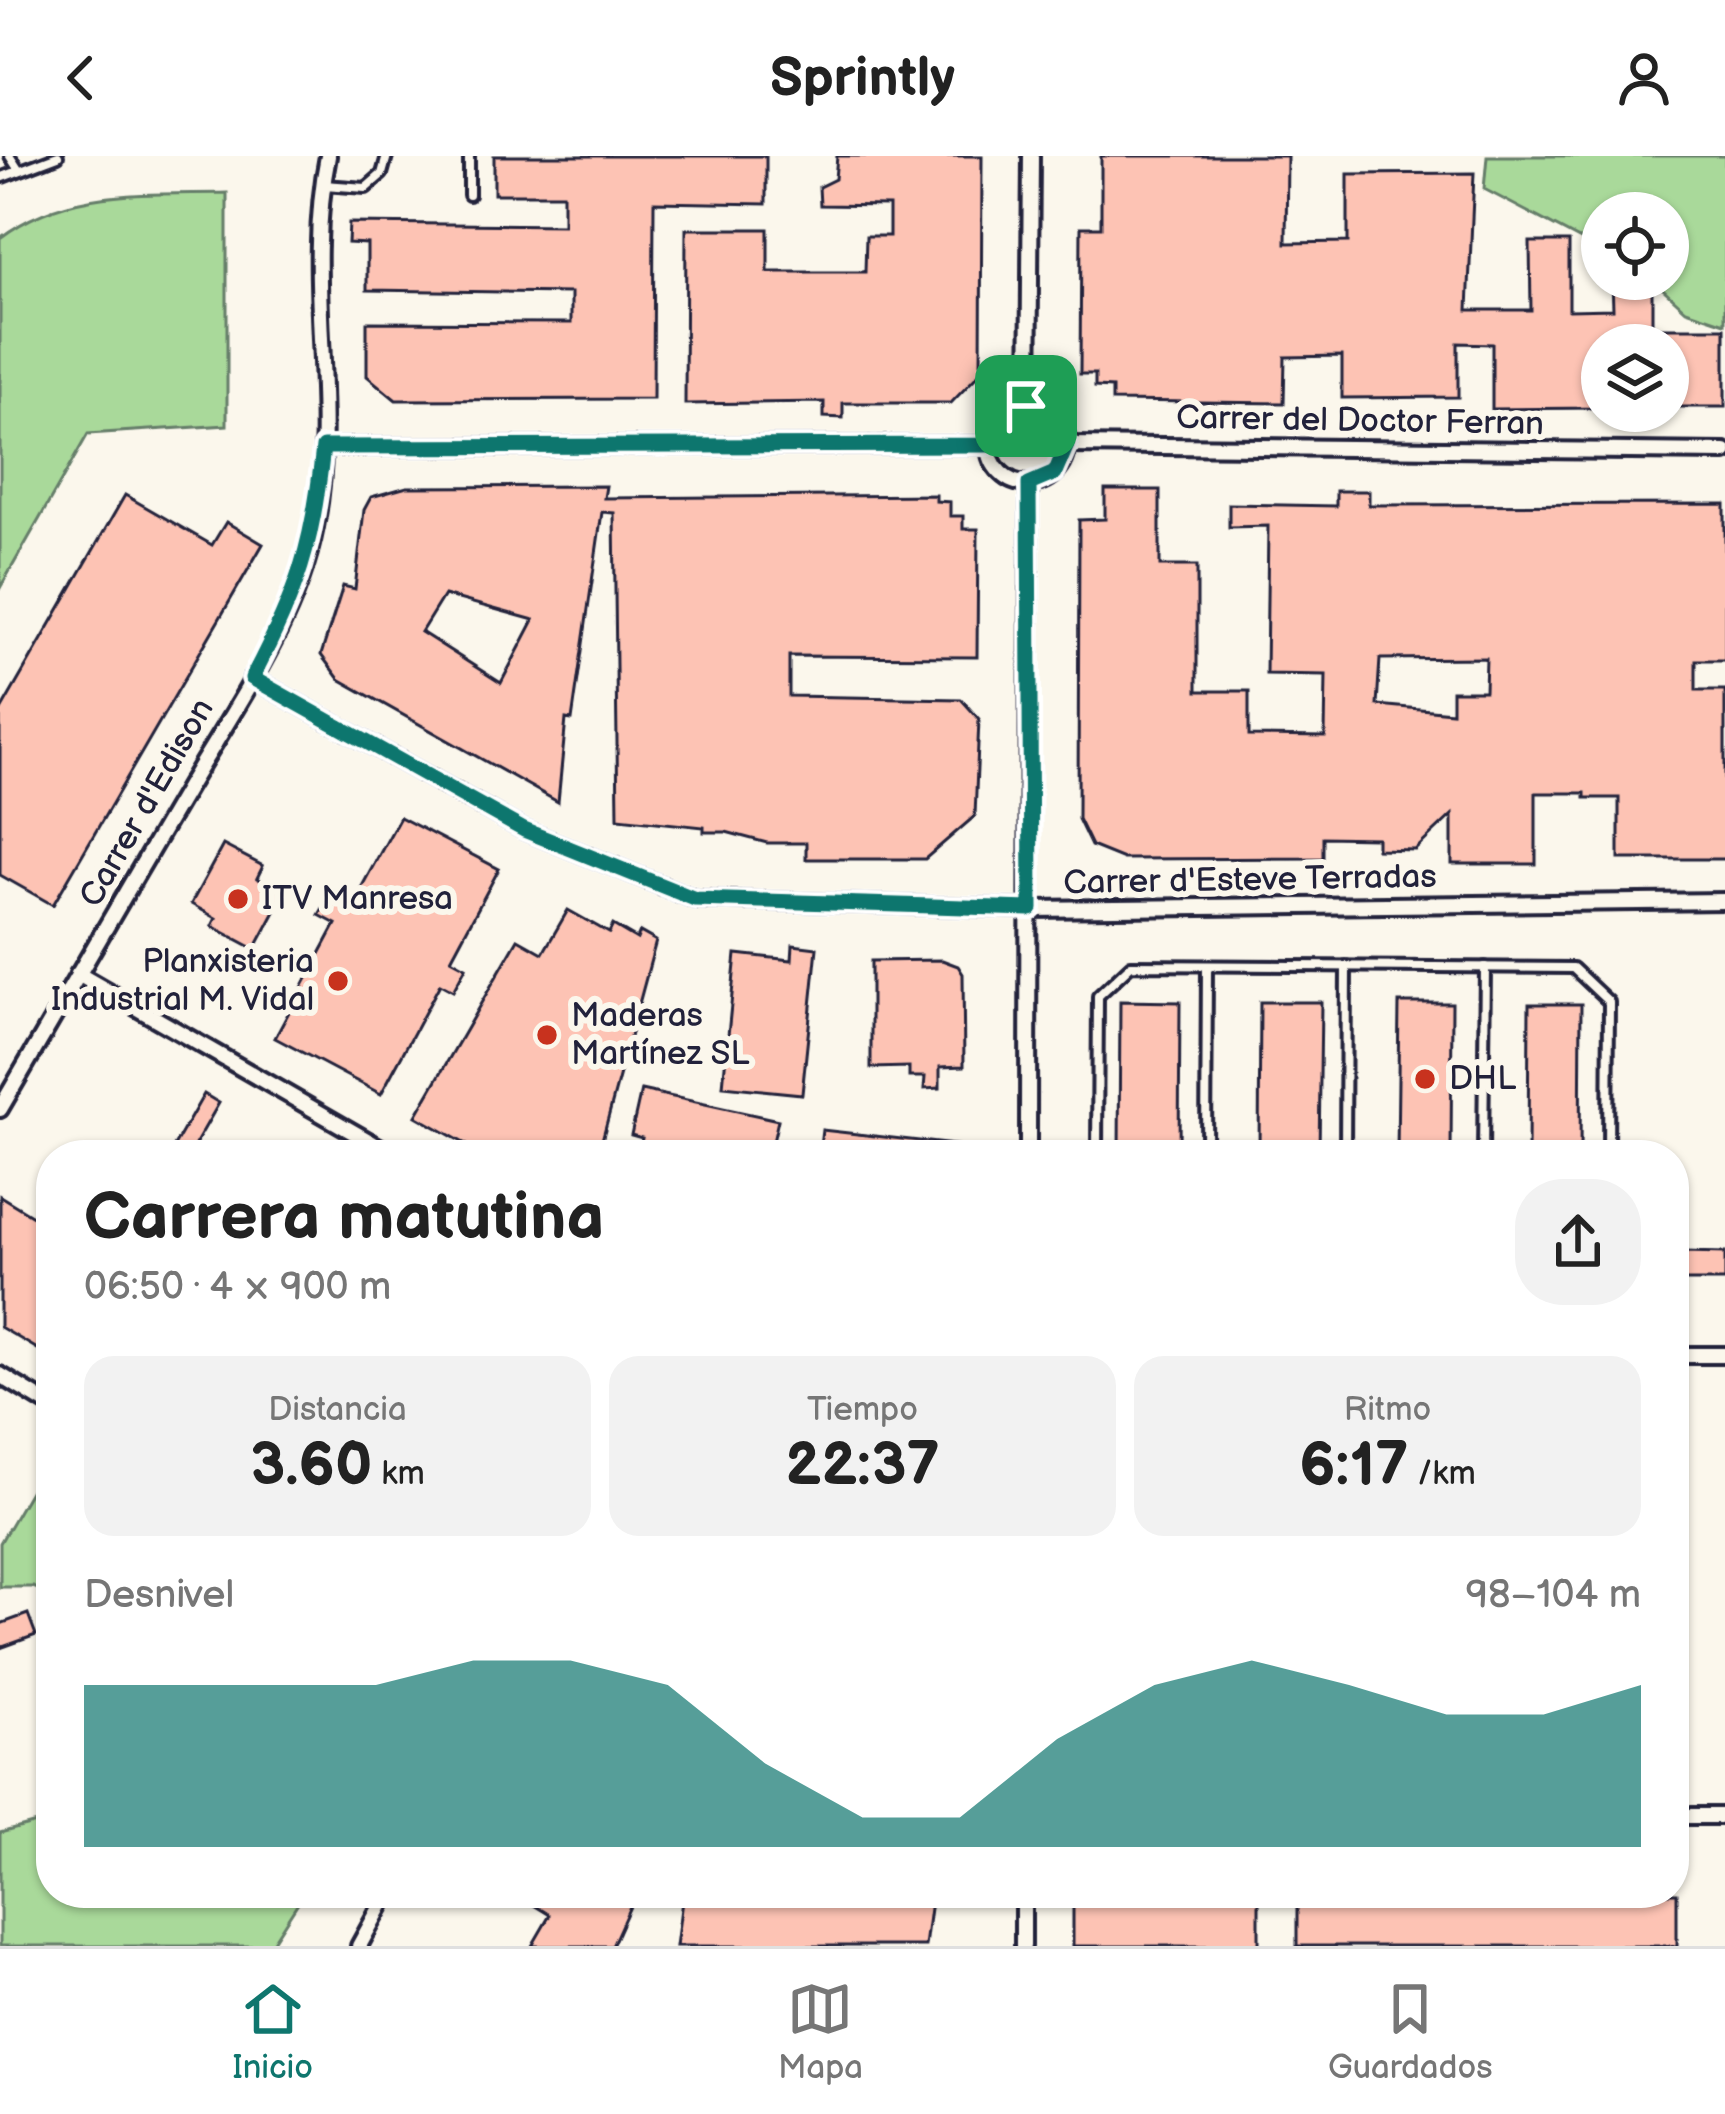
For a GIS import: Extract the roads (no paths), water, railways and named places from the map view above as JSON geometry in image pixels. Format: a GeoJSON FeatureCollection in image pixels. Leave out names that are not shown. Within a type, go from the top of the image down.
{"type":"FeatureCollection","features":[{"type":"Feature","properties":{"kind":"street","name":"Carrer d'Edison"},"geometry":{"type":"LineString","coordinates":[[0,1109],[252,678],[299,580],[315,527],[323,447],[319,296],[322,185],[328,156]]}},
{"type":"Feature","properties":{"kind":"street"},"geometry":{"type":"LineString","coordinates":[[1029,406],[1030,156]]}},
{"type":"Feature","properties":{"kind":"street"},"geometry":{"type":"LineString","coordinates":[[1029,406],[1059,421],[1067,445],[1055,473],[1029,484],[1003,474],[994,463],[990,445],[994,427],[1003,416],[1029,406]]}},
{"type":"Feature","properties":{"kind":"street"},"geometry":{"type":"LineString","coordinates":[[323,447],[990,445]]}},
{"type":"Feature","properties":{"kind":"street","name":"Carrer del Doctor Ferran"},"geometry":{"type":"LineString","coordinates":[[1067,445],[1725,452]]}},
{"type":"Feature","properties":{"kind":"street"},"geometry":{"type":"LineString","coordinates":[[1028,1140],[1029,484]]}},
{"type":"Feature","properties":{"kind":"street","name":"Carrer d'Esteve Terradas"},"geometry":{"type":"LineString","coordinates":[[252,678],[524,830],[695,899],[1031,909],[1725,901]]}},
{"type":"Feature","properties":{"kind":"street"},"geometry":{"type":"LineString","coordinates":[[78,974],[367,1140]]}},
{"type":"Feature","properties":{"kind":"street"},"geometry":{"type":"LineString","coordinates":[[1689,1355],[1725,1355]]}},
{"type":"Feature","properties":{"kind":"street"},"geometry":{"type":"LineString","coordinates":[[0,1376],[36,1397]]}},
{"type":"Feature","properties":{"kind":"street"},"geometry":{"type":"LineString","coordinates":[[1689,1816],[1725,1816]]}},
{"type":"Feature","properties":{"kind":"street"},"geometry":{"type":"LineString","coordinates":[[359,1946],[380,1908]]}},
{"type":"Feature","properties":{"kind":"street"},"geometry":{"type":"LineString","coordinates":[[1022,1946],[1023,1908]]}},
{"type":"Feature","properties":{"kind":"lane"},"geometry":{"type":"LineString","coordinates":[[10,156],[20,170]]}},
{"type":"Feature","properties":{"kind":"lane"},"geometry":{"type":"LineString","coordinates":[[0,178],[58,156]]}},
{"type":"Feature","properties":{"kind":"lane"},"geometry":{"type":"LineString","coordinates":[[322,185],[366,188],[382,174],[387,156]]}},
{"type":"Feature","properties":{"kind":"lane"},"geometry":{"type":"LineString","coordinates":[[469,156],[469,195]]}},
{"type":"Feature","properties":{"kind":"lane"},"geometry":{"type":"LineString","coordinates":[[1096,1140],[1098,996],[1131,965],[1573,968],[1609,1002],[1608,1140]]}},
{"type":"Feature","properties":{"kind":"lane"},"geometry":{"type":"LineString","coordinates":[[1206,1140],[1208,966]]}},
{"type":"Feature","properties":{"kind":"lane"},"geometry":{"type":"LineString","coordinates":[[1345,1140],[1346,966]]}},
{"type":"Feature","properties":{"kind":"lane"},"geometry":{"type":"LineString","coordinates":[[1483,1140],[1485,968]]}},
{"type":"Feature","properties":{"kind":"place","name":"ITV Manresa"},"geometry":{"type":"Point","coordinates":[238,899]}},
{"type":"Feature","properties":{"kind":"place","name":"Planxisteria Industrial M. Vidal"},"geometry":{"type":"Point","coordinates":[338,981]}},
{"type":"Feature","properties":{"kind":"place","name":"Maderas Martínez SL"},"geometry":{"type":"Point","coordinates":[547,1035]}},
{"type":"Feature","properties":{"kind":"place","name":"DHL"},"geometry":{"type":"Point","coordinates":[1425,1079]}}]}
